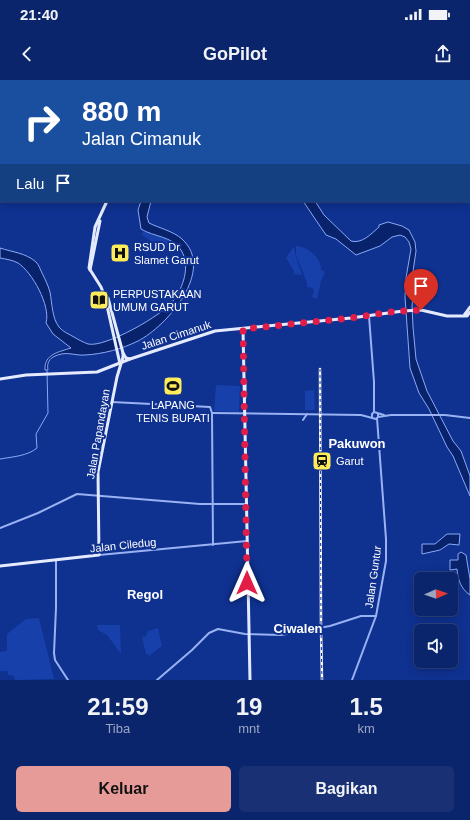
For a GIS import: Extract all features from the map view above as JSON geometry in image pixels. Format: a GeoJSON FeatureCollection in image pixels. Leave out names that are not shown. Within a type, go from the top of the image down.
{"type":"FeatureCollection","features":[{"type":"Feature","properties":{"kind":"main road"},"geometry":{"type":"LineString","coordinates":[[108,202],[95,227],[89,268],[101,287],[105,297],[119,348],[120,364]]}},
{"type":"Feature","properties":{"kind":"main road","name":"Jalan Cimanuk"},"geometry":{"type":"LineString","coordinates":[[0,379],[97,372],[130,359],[210,332],[416,310],[453,316],[468,315],[470,308]]}},
{"type":"Feature","properties":{"kind":"main road"},"geometry":{"type":"LineString","coordinates":[[243,329],[250,680]]}},
{"type":"Feature","properties":{"kind":"main road"},"geometry":{"type":"LineString","coordinates":[[119,348],[126,358],[130,359]]}},
{"type":"Feature","properties":{"kind":"main road","name":"Jalan Papandayan"},"geometry":{"type":"LineString","coordinates":[[99,556],[98,472],[123,353]]}},
{"type":"Feature","properties":{"kind":"main road","name":"Jalan Ciledug"},"geometry":{"type":"LineString","coordinates":[[0,566],[99,556]]}},
{"type":"Feature","properties":{"kind":"street","name":"Jalan Guntur"},"geometry":{"type":"LineString","coordinates":[[352,680],[376,616],[386,554],[369,316]]}},
{"type":"Feature","properties":{"kind":"street"},"geometry":{"type":"LineString","coordinates":[[112,402],[210,407],[212,413],[213,545]]}},
{"type":"Feature","properties":{"kind":"street"},"geometry":{"type":"LineString","coordinates":[[212,413],[245,415],[385,415]]}},
{"type":"Feature","properties":{"kind":"street"},"geometry":{"type":"LineString","coordinates":[[303,420],[307,414]]}},
{"type":"Feature","properties":{"kind":"street"},"geometry":{"type":"LineString","coordinates":[[375,416],[378,414],[425,416],[445,415],[470,418]]}},
{"type":"Feature","properties":{"kind":"street"},"geometry":{"type":"LineString","coordinates":[[0,528],[38,513],[73,495],[98,495],[213,504],[247,504]]}},
{"type":"Feature","properties":{"kind":"street","name":"Jalan Ciledug"},"geometry":{"type":"LineString","coordinates":[[99,556],[247,541]]}},
{"type":"Feature","properties":{"kind":"street"},"geometry":{"type":"LineString","coordinates":[[56,560],[54,658],[68,680]]}},
{"type":"Feature","properties":{"kind":"street"},"geometry":{"type":"LineString","coordinates":[[157,680],[212,631],[222,629],[236,633],[271,635],[330,626],[361,616],[376,616]]}},
{"type":"Feature","properties":{"kind":"shaded area"},"geometry":{"type":"Polygon","coordinates":[[[141,202],[151,202],[147,217],[149,223],[178,236],[182,239],[191,252],[194,266],[191,281],[184,296],[162,323],[150,334],[138,341],[119,349],[99,354],[58,355],[49,361],[48,370],[45,370],[47,360],[53,354],[71,348],[53,334],[46,323],[46,308],[34,281],[18,263],[0,258],[0,248],[23,255],[37,263],[50,292],[54,315],[61,329],[88,344],[96,344],[107,341],[120,336],[158,314],[173,301],[183,283],[186,270],[184,256],[181,250],[177,245],[168,239],[141,229],[138,210],[141,202]]]}},
{"type":"Feature","properties":{"kind":"shaded area"},"geometry":{"type":"Polygon","coordinates":[[[304,202],[316,202],[324,215],[351,241],[355,242],[363,240],[379,227],[379,225],[388,222],[402,226],[409,230],[415,242],[416,251],[411,285],[413,296],[413,327],[416,359],[427,391],[453,441],[461,451],[470,476],[470,496],[453,456],[447,447],[429,409],[419,393],[410,368],[405,297],[406,278],[411,249],[409,242],[405,237],[400,235],[392,237],[380,246],[356,255],[336,239],[326,235],[304,202]]]}},
{"type":"Feature","properties":{"kind":"shaded area"},"geometry":{"type":"Polygon","coordinates":[[[143,231],[165,238],[177,247],[166,247],[154,243],[142,235],[143,231]]]}},
{"type":"Feature","properties":{"kind":"shaded area"},"geometry":{"type":"Polygon","coordinates":[[[294,246],[302,275],[294,274],[294,271],[286,258],[294,246]]]}},
{"type":"Feature","properties":{"kind":"shaded area"},"geometry":{"type":"Polygon","coordinates":[[[296,246],[305,248],[313,254],[319,261],[321,270],[325,272],[321,281],[317,299],[312,297],[314,290],[307,287],[307,283],[296,255],[296,246]]]}},
{"type":"Feature","properties":{"kind":"shaded area"},"geometry":{"type":"Polygon","coordinates":[[[216,385],[240,386],[239,412],[214,411],[216,385]]]}},
{"type":"Feature","properties":{"kind":"shaded area"},"geometry":{"type":"Polygon","coordinates":[[[314,390],[315,410],[305,410],[305,391],[314,390]]]}},
{"type":"Feature","properties":{"kind":"shaded area"},"geometry":{"type":"Polygon","coordinates":[[[447,534],[460,534],[459,545],[449,544],[440,550],[422,554],[422,544],[435,544],[447,534]]]}},
{"type":"Feature","properties":{"kind":"shaded area"},"geometry":{"type":"Polygon","coordinates":[[[461,552],[466,555],[470,579],[470,595],[460,584],[457,569],[450,570],[450,560],[458,560],[458,554],[461,552]]]}},
{"type":"Feature","properties":{"kind":"shaded area"},"geometry":{"type":"Polygon","coordinates":[[[39,618],[54,679],[15,680],[14,676],[8,675],[7,671],[0,671],[0,652],[7,651],[7,634],[26,619],[39,618]]]}},
{"type":"Feature","properties":{"kind":"shaded area"},"geometry":{"type":"Polygon","coordinates":[[[97,625],[120,625],[121,654],[107,635],[98,630],[97,625]]]}},
{"type":"Feature","properties":{"kind":"shaded area"},"geometry":{"type":"Polygon","coordinates":[[[158,628],[162,646],[149,656],[146,654],[142,637],[146,636],[148,631],[158,628]]]}},
{"type":"Feature","properties":{"kind":"waterway"},"geometry":{"type":"LineString","coordinates":[[0,459],[14,457],[33,451],[37,448],[36,434],[48,413],[47,371]]}},
{"type":"Feature","properties":{"kind":"railway"},"geometry":{"type":"LineString","coordinates":[[320,369],[321,626]]}},
{"type":"Feature","properties":{"kind":"railway"},"geometry":{"type":"LineString","coordinates":[[321,629],[322,680]]}},
{"type":"Feature","properties":{"kind":"place","name":"RSUD Dr Slamet Garut"},"geometry":{"type":"Point","coordinates":[120,253]}},
{"type":"Feature","properties":{"kind":"place","name":"PERPUSTAKAAN UMUM GARUT"},"geometry":{"type":"Point","coordinates":[99,300]}},
{"type":"Feature","properties":{"kind":"place","name":"LAPANG TENIS BUPATI"},"geometry":{"type":"Point","coordinates":[173,386]}},
{"type":"Feature","properties":{"kind":"place","name":"Garut"},"geometry":{"type":"Point","coordinates":[322,461]}},
{"type":"Feature","properties":{"kind":"district","name":"Pakuwon"},"geometry":{"type":"Point","coordinates":[357,443]}},
{"type":"Feature","properties":{"kind":"district","name":"Regol"},"geometry":{"type":"Point","coordinates":[145,594]}},
{"type":"Feature","properties":{"kind":"district","name":"Ciwalen"},"geometry":{"type":"Point","coordinates":[298,628]}},
{"type":"Feature","properties":{"kind":"route"},"geometry":{"type":"LineString","coordinates":[[247,583],[243,329],[321,322],[381,313],[421,310]]}}]}
